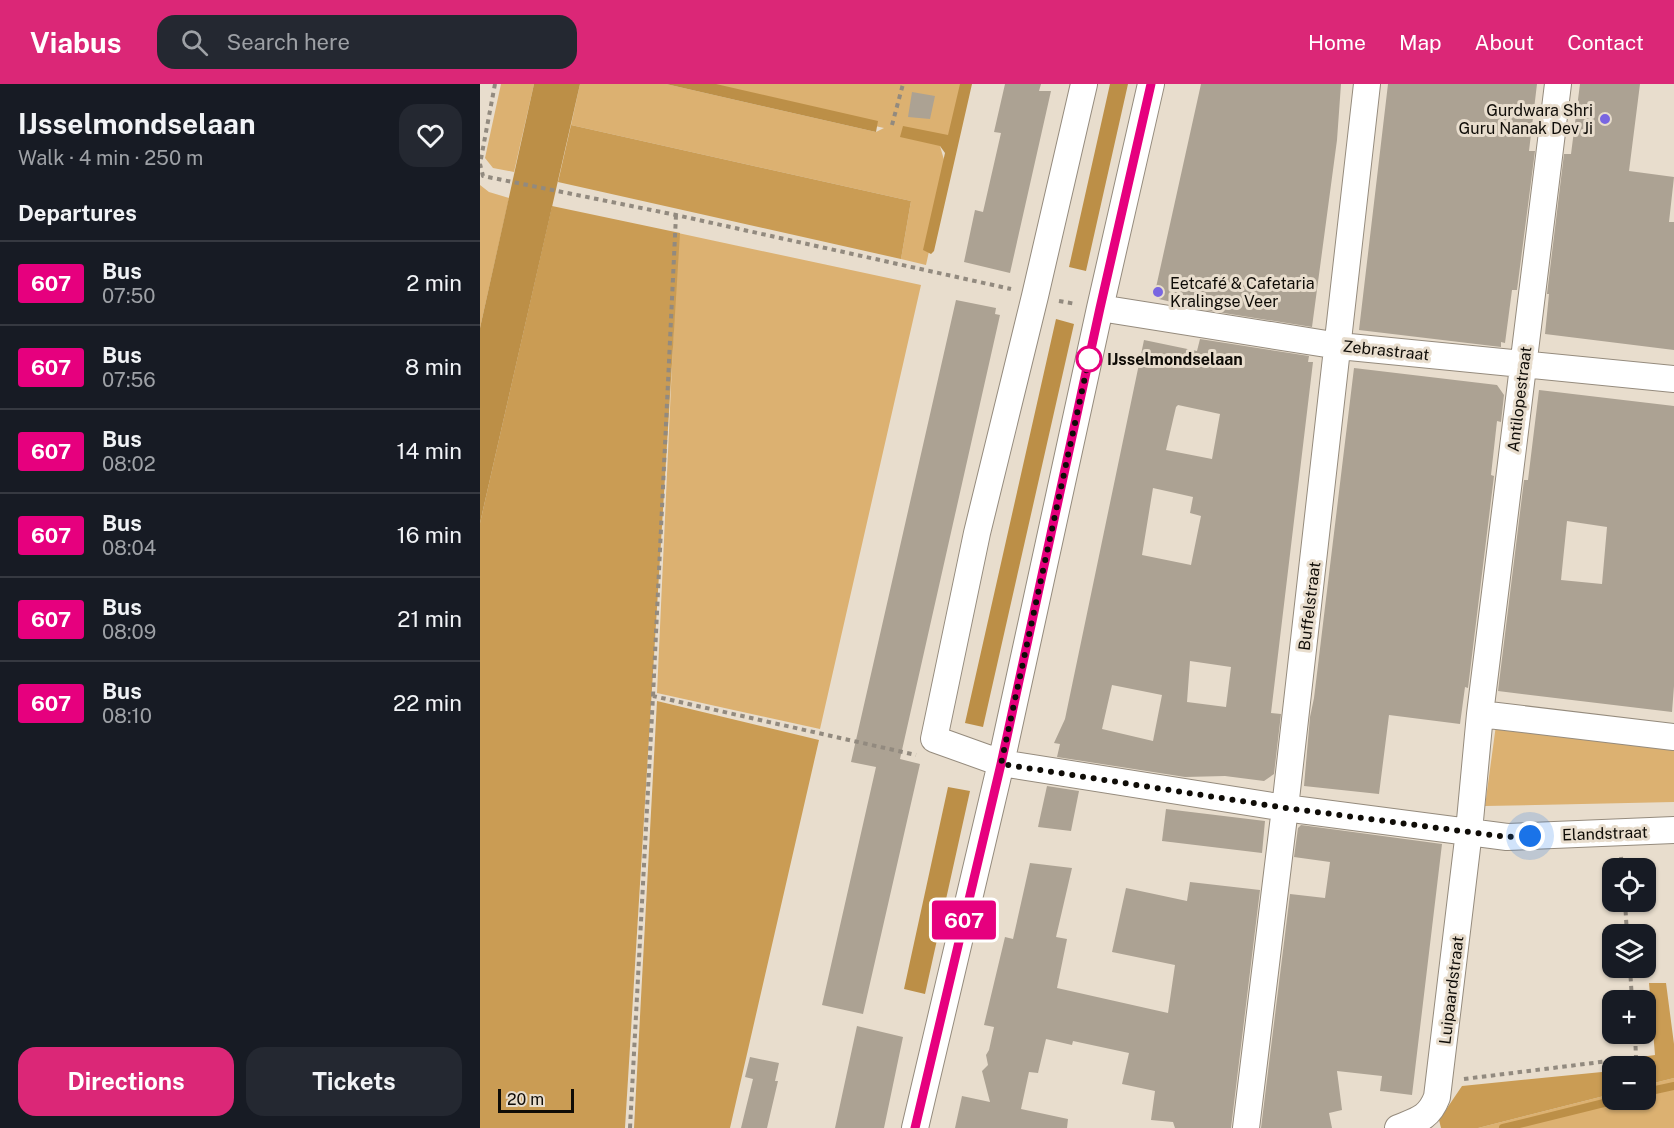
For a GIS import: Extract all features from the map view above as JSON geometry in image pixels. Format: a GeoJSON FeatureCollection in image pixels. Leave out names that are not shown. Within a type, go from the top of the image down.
{"type":"FeatureCollection","features":[{"type":"Feature","properties":{"kind":"street"},"geometry":{"type":"LineString","coordinates":[[1001,764],[934,739],[977,533],[1084,84]]}},
{"type":"Feature","properties":{"kind":"street"},"geometry":{"type":"LineString","coordinates":[[915,1128],[1001,764],[1151,84]]}},
{"type":"Feature","properties":{"kind":"street","name":"Buffelstraat"},"geometry":{"type":"LineString","coordinates":[[1246,1128],[1286,808],[1367,84]]}},
{"type":"Feature","properties":{"kind":"street","name":"Antilopestraat"},"geometry":{"type":"LineString","coordinates":[[1469,831],[1480,714],[1558,84]]}},
{"type":"Feature","properties":{"kind":"street","name":"Zebrastraat"},"geometry":{"type":"LineString","coordinates":[[1100,308],[1339,346],[1674,379]]}},
{"type":"Feature","properties":{"kind":"street"},"geometry":{"type":"LineString","coordinates":[[1480,714],[1674,737]]}},
{"type":"Feature","properties":{"kind":"street","name":"Elandstraat"},"geometry":{"type":"LineString","coordinates":[[1001,764],[1286,808],[1507,837],[1674,830]]}},
{"type":"Feature","properties":{"kind":"street","name":"Luipaardstraat"},"geometry":{"type":"LineString","coordinates":[[1398,1128],[1421,1118],[1432,1110],[1437,1097],[1469,831]]}},
{"type":"Feature","properties":{"kind":"path"},"geometry":{"type":"LineString","coordinates":[[495,84],[480,164],[481,177],[676,215],[998,285],[1035,296],[1100,308]]}},
{"type":"Feature","properties":{"kind":"path"},"geometry":{"type":"LineString","coordinates":[[892,124],[903,84]]}},
{"type":"Feature","properties":{"kind":"path"},"geometry":{"type":"LineString","coordinates":[[630,1128],[676,215]]}},
{"type":"Feature","properties":{"kind":"path"},"geometry":{"type":"LineString","coordinates":[[653,696],[918,756]]}},
{"type":"Feature","properties":{"kind":"path"},"geometry":{"type":"LineString","coordinates":[[1440,1082],[1633,1058],[1636,1057],[1635,1044]]}},
{"type":"Feature","properties":{"kind":"shaded area"},"geometry":{"type":"Polygon","coordinates":[[[501,84],[534,84],[514,172],[493,168],[485,158],[501,84]]]}},
{"type":"Feature","properties":{"kind":"shaded area"},"geometry":{"type":"Polygon","coordinates":[[[534,84],[580,84],[480,523],[480,328],[534,84]]]}},
{"type":"Feature","properties":{"kind":"shaded area"},"geometry":{"type":"Polygon","coordinates":[[[580,84],[666,84],[876,132],[884,128],[690,84],[967,84],[953,144],[940,146],[947,170],[926,265],[901,259],[911,201],[571,125],[580,84]]]}},
{"type":"Feature","properties":{"kind":"shaded area"},"geometry":{"type":"Polygon","coordinates":[[[666,84],[716,84],[878,121],[876,132],[666,84]]]}},
{"type":"Feature","properties":{"kind":"shaded area"},"geometry":{"type":"Polygon","coordinates":[[[960,84],[972,84],[934,251],[931,254],[923,250],[945,153],[940,146],[900,137],[903,126],[948,135],[960,84]]]}},
{"type":"Feature","properties":{"kind":"shaded area"},"geometry":{"type":"Polygon","coordinates":[[[1110,84],[1128,84],[1086,271],[1069,267],[1110,84]]]}},
{"type":"Feature","properties":{"kind":"shaded area"},"geometry":{"type":"Polygon","coordinates":[[[571,125],[911,201],[901,259],[558,182],[571,125]]]}},
{"type":"Feature","properties":{"kind":"shaded area"},"geometry":{"type":"Polygon","coordinates":[[[480,185],[489,192],[509,198],[480,328],[480,185]]]}},
{"type":"Feature","properties":{"kind":"shaded area"},"geometry":{"type":"Polygon","coordinates":[[[552,206],[680,233],[625,1128],[480,1128],[480,523],[552,206]]]}},
{"type":"Feature","properties":{"kind":"shaded area"},"geometry":{"type":"Polygon","coordinates":[[[678,233],[921,285],[820,729],[657,693],[678,233]]]}},
{"type":"Feature","properties":{"kind":"shaded area"},"geometry":{"type":"Polygon","coordinates":[[[1056,319],[1074,324],[983,727],[965,723],[1056,319]]]}},
{"type":"Feature","properties":{"kind":"shaded area"},"geometry":{"type":"Polygon","coordinates":[[[657,701],[819,740],[730,1128],[634,1128],[657,701]]]}},
{"type":"Feature","properties":{"kind":"shaded area"},"geometry":{"type":"Polygon","coordinates":[[[1496,725],[1674,744],[1674,802],[1485,806],[1496,725]]]}},
{"type":"Feature","properties":{"kind":"shaded area"},"geometry":{"type":"Polygon","coordinates":[[[948,787],[970,791],[925,994],[904,989],[948,787]]]}},
{"type":"Feature","properties":{"kind":"shaded area"},"geometry":{"type":"Polygon","coordinates":[[[1649,983],[1666,983],[1674,1044],[1674,1078],[1656,1082],[1656,1056],[1648,1056],[1655,1055],[1654,1044],[1656,1044],[1656,990],[1650,990],[1649,983]]]}},
{"type":"Feature","properties":{"kind":"shaded area"},"geometry":{"type":"Polygon","coordinates":[[[1602,1072],[1602,1097],[1478,1128],[1441,1128],[1439,1120],[1462,1086],[1602,1072]]]}},
{"type":"Feature","properties":{"kind":"shaded area"},"geometry":{"type":"Polygon","coordinates":[[[1674,1078],[1674,1128],[1478,1128],[1602,1097],[1602,1110],[1656,1110],[1656,1082],[1674,1078]]]}},
{"type":"Feature","properties":{"kind":"building"},"geometry":{"type":"Polygon","coordinates":[[[1005,84],[1041,84],[1039,91],[1051,91],[1010,273],[964,262],[975,210],[983,212],[1001,133],[994,132],[1005,84]]]}},
{"type":"Feature","properties":{"kind":"building"},"geometry":{"type":"Polygon","coordinates":[[[1201,84],[1341,84],[1337,140],[1312,327],[1205,310],[1159,299],[1155,292],[1201,84]]]}},
{"type":"Feature","properties":{"kind":"building"},"geometry":{"type":"Polygon","coordinates":[[[1388,84],[1537,84],[1529,151],[1535,151],[1517,290],[1512,290],[1505,343],[1501,342],[1501,347],[1359,330],[1388,84]]]}},
{"type":"Feature","properties":{"kind":"building"},"geometry":{"type":"Polygon","coordinates":[[[1580,84],[1640,84],[1629,171],[1674,177],[1669,222],[1674,222],[1674,350],[1545,334],[1549,294],[1547,294],[1564,154],[1571,154],[1580,84]]]}},
{"type":"Feature","properties":{"kind":"building"},"geometry":{"type":"Polygon","coordinates":[[[912,92],[935,96],[930,119],[908,117],[912,92]]]}},
{"type":"Feature","properties":{"kind":"building"},"geometry":{"type":"Polygon","coordinates":[[[956,300],[996,308],[995,314],[1000,315],[900,759],[920,764],[863,1014],[822,1005],[876,767],[851,762],[956,300]]]}},
{"type":"Feature","properties":{"kind":"building"},"geometry":{"type":"Polygon","coordinates":[[[1200,339],[1309,356],[1308,362],[1313,362],[1271,713],[1281,714],[1274,774],[1264,781],[1225,776],[1185,777],[1057,757],[1060,744],[1054,743],[1065,719],[1144,340],[1197,351],[1200,339]],[[1178,405],[1166,450],[1212,459],[1220,414],[1178,405]],[[1153,488],[1142,555],[1191,565],[1201,516],[1190,513],[1193,497],[1153,488]],[[1190,661],[1187,702],[1226,707],[1231,667],[1190,661]],[[1112,685],[1102,729],[1153,741],[1162,695],[1112,685]]]}},
{"type":"Feature","properties":{"kind":"building"},"geometry":{"type":"Polygon","coordinates":[[[1354,368],[1497,385],[1504,395],[1501,422],[1497,421],[1491,475],[1494,476],[1468,688],[1465,687],[1460,724],[1389,715],[1379,794],[1304,786],[1310,717],[1354,368]]]}},
{"type":"Feature","properties":{"kind":"building"},"geometry":{"type":"Polygon","coordinates":[[[1539,390],[1674,406],[1674,686],[1672,712],[1498,691],[1524,480],[1528,480],[1539,390]],[[1567,521],[1561,580],[1602,584],[1607,527],[1567,521]]]}},
{"type":"Feature","properties":{"kind":"building"},"geometry":{"type":"Polygon","coordinates":[[[1047,786],[1079,791],[1071,831],[1038,827],[1047,786]]]}},
{"type":"Feature","properties":{"kind":"building"},"geometry":{"type":"Polygon","coordinates":[[[1166,809],[1265,821],[1262,853],[1162,841],[1166,809]]]}},
{"type":"Feature","properties":{"kind":"building"},"geometry":{"type":"Polygon","coordinates":[[[1301,825],[1442,844],[1412,1095],[1380,1091],[1382,1076],[1337,1071],[1342,1110],[1329,1113],[1332,1128],[1261,1128],[1290,894],[1325,898],[1330,862],[1294,857],[1298,828],[1301,825]]]}},
{"type":"Feature","properties":{"kind":"building"},"geometry":{"type":"Polygon","coordinates":[[[1030,863],[1072,868],[1056,937],[1067,939],[1057,988],[1168,1013],[1175,965],[1112,952],[1126,888],[1187,901],[1190,882],[1260,890],[1231,1128],[1175,1128],[1173,1122],[1151,1120],[1155,1091],[1122,1084],[1129,1053],[1073,1041],[1072,1045],[1046,1039],[1038,1073],[1029,1072],[1021,1109],[1068,1119],[1067,1128],[955,1128],[962,1096],[990,1102],[982,1071],[988,1065],[986,1055],[994,1027],[984,1025],[1005,937],[1013,939],[1030,863]]]}},
{"type":"Feature","properties":{"kind":"building"},"geometry":{"type":"Polygon","coordinates":[[[857,1026],[903,1037],[884,1128],[835,1128],[857,1026]]]}},
{"type":"Feature","properties":{"kind":"building"},"geometry":{"type":"Polygon","coordinates":[[[750,1057],[779,1063],[775,1081],[778,1081],[767,1128],[741,1128],[753,1079],[745,1077],[750,1057]]]}},
{"type":"Feature","properties":{"kind":"waterway"},"geometry":{"type":"LineString","coordinates":[[1656,1090],[1674,1086]]}},
{"type":"Feature","properties":{"kind":"waterway"},"geometry":{"type":"LineString","coordinates":[[1503,1128],[1602,1103]]}},
{"type":"Feature","properties":{"kind":"bus line","name":"607"},"geometry":{"type":"LineString","coordinates":[[915,1128],[1001,764],[1151,84]]}},
{"type":"Feature","properties":{"kind":"place","name":"Gurdwara Shri Guru Nanak Dev Ji"},"geometry":{"type":"Point","coordinates":[1605,119]}},
{"type":"Feature","properties":{"kind":"place","name":"Eetcafé & Cafetaria Kralingse Veer"},"geometry":{"type":"Point","coordinates":[1158,292]}},
{"type":"Feature","properties":{"kind":"place","name":"IJsselmondselaan"},"geometry":{"type":"Point","coordinates":[1089,359]}},
{"type":"Feature","properties":{"kind":"route"},"geometry":{"type":"LineString","coordinates":[[1089,359],[1090,354],[1001,764],[1286,808],[1507,837],[1530,836]]}}]}
